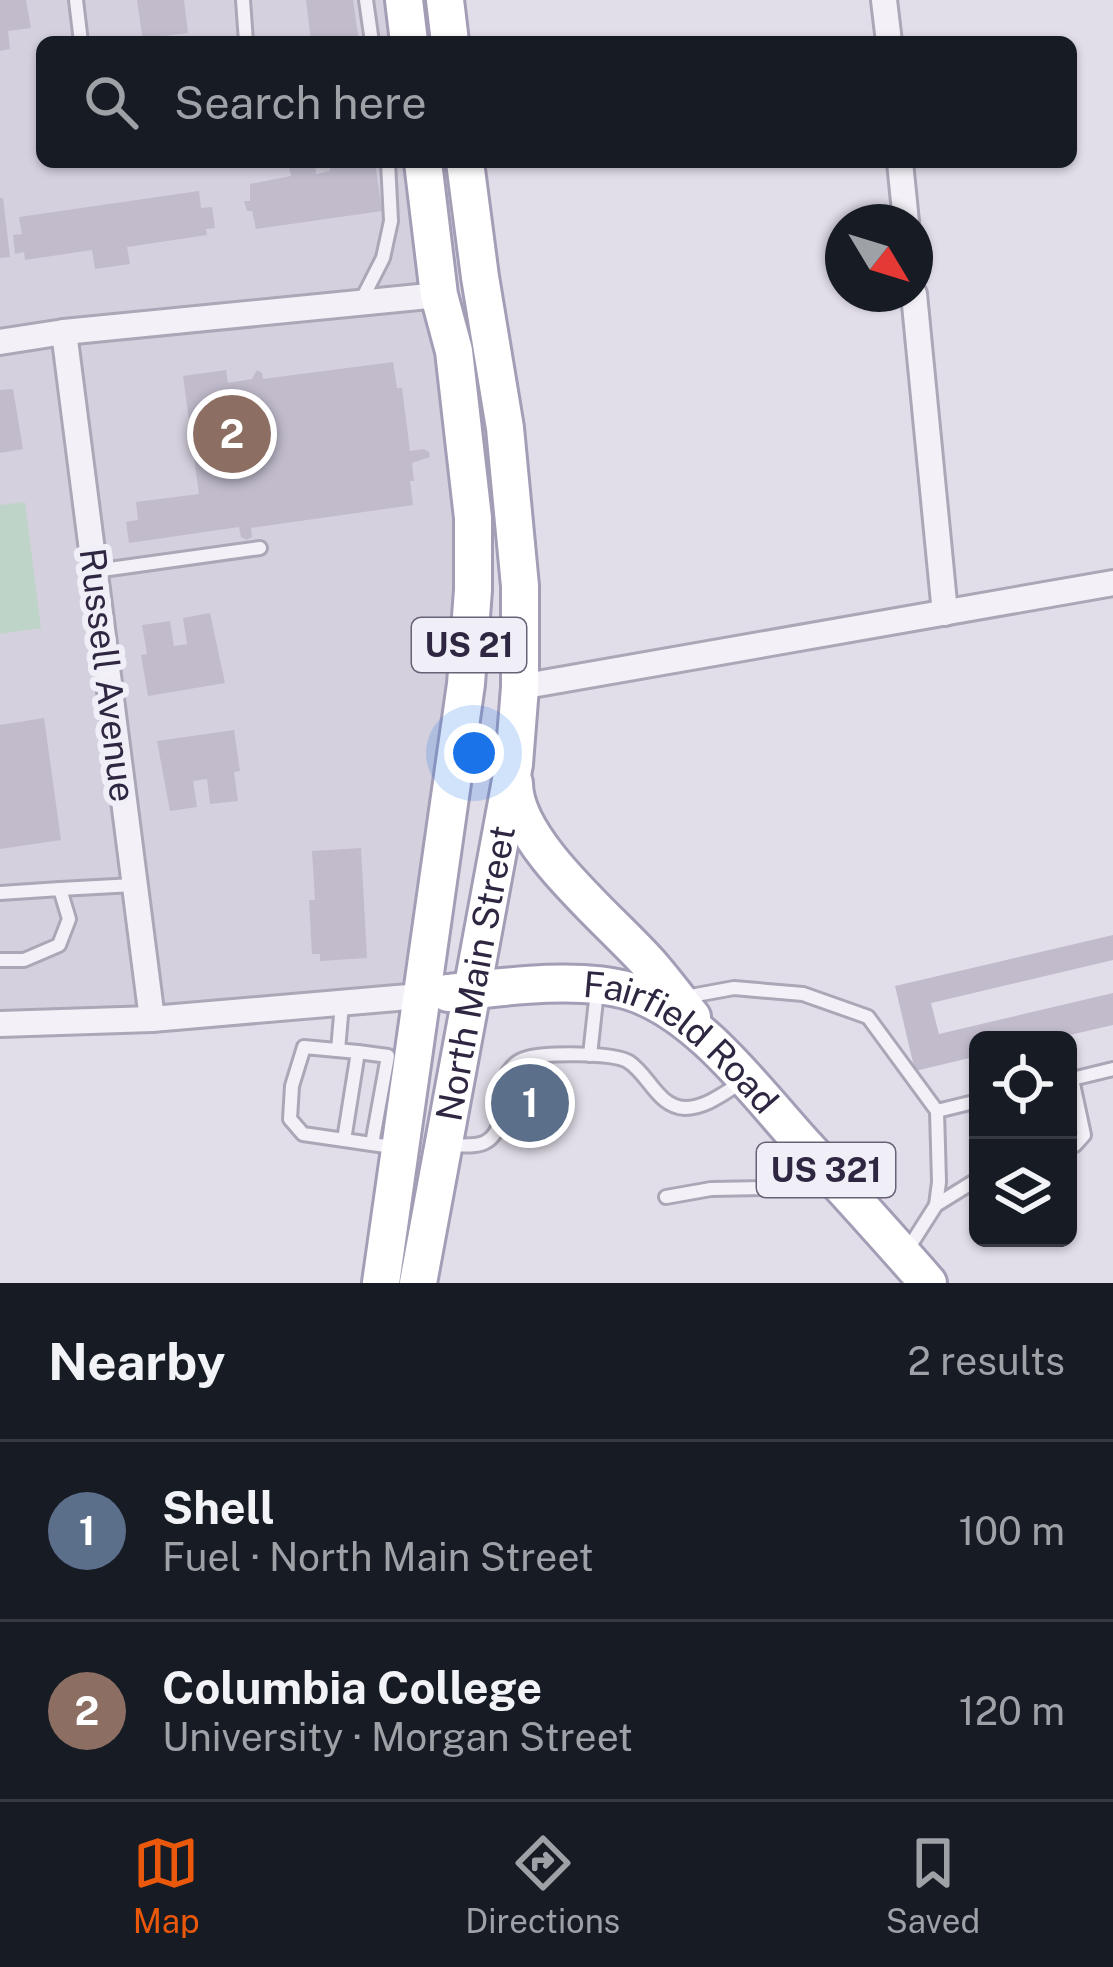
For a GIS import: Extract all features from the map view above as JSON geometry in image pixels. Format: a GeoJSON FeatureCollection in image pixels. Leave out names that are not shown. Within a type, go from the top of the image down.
{"type":"FeatureCollection","features":[{"type":"Feature","properties":{"kind":"main road"},"geometry":{"type":"LineString","coordinates":[[404,0],[408,36]]}},
{"type":"Feature","properties":{"kind":"main road"},"geometry":{"type":"LineString","coordinates":[[445,0],[449,36]]}},
{"type":"Feature","properties":{"kind":"main road","name":"North Main Street"},"geometry":{"type":"LineString","coordinates":[[381,1283],[386,1146],[420,996],[466,684],[473,590],[473,518],[454,351],[439,295],[424,168]]}},
{"type":"Feature","properties":{"kind":"main road","name":"North Main Street"},"geometry":{"type":"LineString","coordinates":[[418,1283],[514,764],[520,687],[520,586],[505,428],[466,168]]}},
{"type":"Feature","properties":{"kind":"main road"},"geometry":{"type":"LineString","coordinates":[[514,764],[514,796],[528,832],[651,966],[734,1069]]}},
{"type":"Feature","properties":{"kind":"main road","name":"Fairfield Road"},"geometry":{"type":"LineString","coordinates":[[420,996],[598,984],[633,992],[668,1010],[734,1069],[916,1269]]}},
{"type":"Feature","properties":{"kind":"street"},"geometry":{"type":"LineString","coordinates":[[884,0],[888,36]]}},
{"type":"Feature","properties":{"kind":"street"},"geometry":{"type":"LineString","coordinates":[[901,168],[904,204]]}},
{"type":"Feature","properties":{"kind":"street"},"geometry":{"type":"LineString","coordinates":[[0,342],[439,295]]}},
{"type":"Feature","properties":{"kind":"street"},"geometry":{"type":"LineString","coordinates":[[916,312],[945,613]]}},
{"type":"Feature","properties":{"kind":"street","name":"Russell Avenue"},"geometry":{"type":"LineString","coordinates":[[64,332],[152,1019]]}},
{"type":"Feature","properties":{"kind":"street"},"geometry":{"type":"LineString","coordinates":[[520,687],[1113,584]]}},
{"type":"Feature","properties":{"kind":"street"},"geometry":{"type":"LineString","coordinates":[[0,1024],[152,1019],[420,996]]}},
{"type":"Feature","properties":{"kind":"lane"},"geometry":{"type":"LineString","coordinates":[[76,0],[80,36]]}},
{"type":"Feature","properties":{"kind":"lane"},"geometry":{"type":"LineString","coordinates":[[243,0],[246,36]]}},
{"type":"Feature","properties":{"kind":"lane"},"geometry":{"type":"LineString","coordinates":[[366,0],[371,36]]}},
{"type":"Feature","properties":{"kind":"lane"},"geometry":{"type":"LineString","coordinates":[[360,303],[382,258],[392,220],[388,168]]}},
{"type":"Feature","properties":{"kind":"lane"},"geometry":{"type":"LineString","coordinates":[[94,572],[260,548]]}},
{"type":"Feature","properties":{"kind":"lane"},"geometry":{"type":"LineString","coordinates":[[0,893],[134,885]]}},
{"type":"Feature","properties":{"kind":"lane"},"geometry":{"type":"LineString","coordinates":[[0,960],[24,960],[59,945],[70,919],[60,890]]}},
{"type":"Feature","properties":{"kind":"lane"},"geometry":{"type":"LineString","coordinates":[[590,1055],[598,984]]}},
{"type":"Feature","properties":{"kind":"lane"},"geometry":{"type":"LineString","coordinates":[[677,998],[734,988],[803,994],[868,1017],[938,1111],[936,1205],[916,1269]]}},
{"type":"Feature","properties":{"kind":"lane"},"geometry":{"type":"LineString","coordinates":[[338,1050],[342,1003]]}},
{"type":"Feature","properties":{"kind":"lane"},"geometry":{"type":"LineString","coordinates":[[304,1047],[388,1056],[386,1146],[303,1134],[290,1119],[292,1086],[304,1047]]}},
{"type":"Feature","properties":{"kind":"lane"},"geometry":{"type":"LineString","coordinates":[[344,1139],[358,1052]]}},
{"type":"Feature","properties":{"kind":"lane"},"geometry":{"type":"LineString","coordinates":[[503,1084],[513,1065],[526,1058],[606,1054],[626,1060],[674,1106],[688,1108],[708,1103],[734,1069]]}},
{"type":"Feature","properties":{"kind":"lane"},"geometry":{"type":"LineString","coordinates":[[1077,1077],[1113,1069]]}},
{"type":"Feature","properties":{"kind":"lane"},"geometry":{"type":"LineString","coordinates":[[938,1111],[969,1103]]}},
{"type":"Feature","properties":{"kind":"lane"},"geometry":{"type":"LineString","coordinates":[[1077,1107],[1084,1135],[1077,1141]]}},
{"type":"Feature","properties":{"kind":"lane"},"geometry":{"type":"LineString","coordinates":[[443,1145],[482,1146],[498,1133],[502,1117]]}},
{"type":"Feature","properties":{"kind":"lane"},"geometry":{"type":"LineString","coordinates":[[666,1197],[711,1189],[769,1188],[808,1149]]}},
{"type":"Feature","properties":{"kind":"lane"},"geometry":{"type":"LineString","coordinates":[[936,1205],[969,1185]]}},
{"type":"Feature","properties":{"kind":"shaded area"},"geometry":{"type":"Polygon","coordinates":[[[0,0],[404,0],[408,36],[36,36],[36,168],[424,168],[473,518],[420,996],[0,1024],[0,0]]]}},
{"type":"Feature","properties":{"kind":"green space"},"geometry":{"type":"Polygon","coordinates":[[[25,502],[41,628],[0,634],[0,505],[25,502]]]}},
{"type":"Feature","properties":{"kind":"building"},"geometry":{"type":"Polygon","coordinates":[[[0,0],[26,0],[31,28],[8,31],[10,49],[0,51],[0,0]]]}},
{"type":"Feature","properties":{"kind":"building"},"geometry":{"type":"Polygon","coordinates":[[[137,0],[184,0],[188,33],[142,36],[137,0]]]}},
{"type":"Feature","properties":{"kind":"building"},"geometry":{"type":"Polygon","coordinates":[[[306,0],[353,0],[358,36],[310,36],[306,0]]]}},
{"type":"Feature","properties":{"kind":"building"},"geometry":{"type":"Polygon","coordinates":[[[289,168],[315,168],[316,174],[376,168],[382,211],[256,229],[244,201],[250,201],[250,184],[291,176],[289,168]]]}},
{"type":"Feature","properties":{"kind":"building"},"geometry":{"type":"Polygon","coordinates":[[[199,191],[201,208],[212,207],[215,228],[206,229],[207,235],[127,247],[130,264],[95,269],[92,250],[25,260],[24,252],[15,254],[13,235],[22,234],[19,217],[199,191]]]}},
{"type":"Feature","properties":{"kind":"building"},"geometry":{"type":"Polygon","coordinates":[[[0,198],[10,257],[0,258],[0,198]]]}},
{"type":"Feature","properties":{"kind":"building"},"geometry":{"type":"Polygon","coordinates":[[[393,362],[397,388],[402,388],[410,451],[423,449],[430,457],[412,463],[413,505],[251,528],[252,537],[247,540],[239,527],[129,543],[126,522],[138,520],[136,502],[199,494],[183,376],[226,370],[228,383],[252,379],[257,370],[263,379],[393,362]]]}},
{"type":"Feature","properties":{"kind":"building"},"geometry":{"type":"Polygon","coordinates":[[[13,389],[23,449],[0,453],[0,390],[13,389]]]}},
{"type":"Feature","properties":{"kind":"building"},"geometry":{"type":"Polygon","coordinates":[[[210,613],[225,683],[148,696],[142,625],[170,621],[174,646],[187,644],[183,618],[210,613]]]}},
{"type":"Feature","properties":{"kind":"building"},"geometry":{"type":"Polygon","coordinates":[[[44,718],[61,840],[0,849],[0,725],[44,718]]]}},
{"type":"Feature","properties":{"kind":"building"},"geometry":{"type":"Polygon","coordinates":[[[234,730],[240,771],[234,772],[238,801],[210,804],[207,779],[193,781],[197,807],[170,811],[157,741],[234,730]]]}},
{"type":"Feature","properties":{"kind":"building"},"geometry":{"type":"Polygon","coordinates":[[[361,848],[367,958],[320,961],[320,954],[312,954],[312,851],[361,848]]]}},
{"type":"Feature","properties":{"kind":"building"},"geometry":{"type":"Polygon","coordinates":[[[1113,935],[1113,960],[931,1003],[939,1034],[1113,993],[1113,1025],[1077,1033],[969,1031],[969,1058],[915,1071],[895,986],[1113,935]]]}},
{"type":"Feature","properties":{"kind":"place","name":"Columbia College"},"geometry":{"type":"Point","coordinates":[232,434]}},
{"type":"Feature","properties":{"kind":"place","name":"Shell"},"geometry":{"type":"Point","coordinates":[530,1103]}}]}
